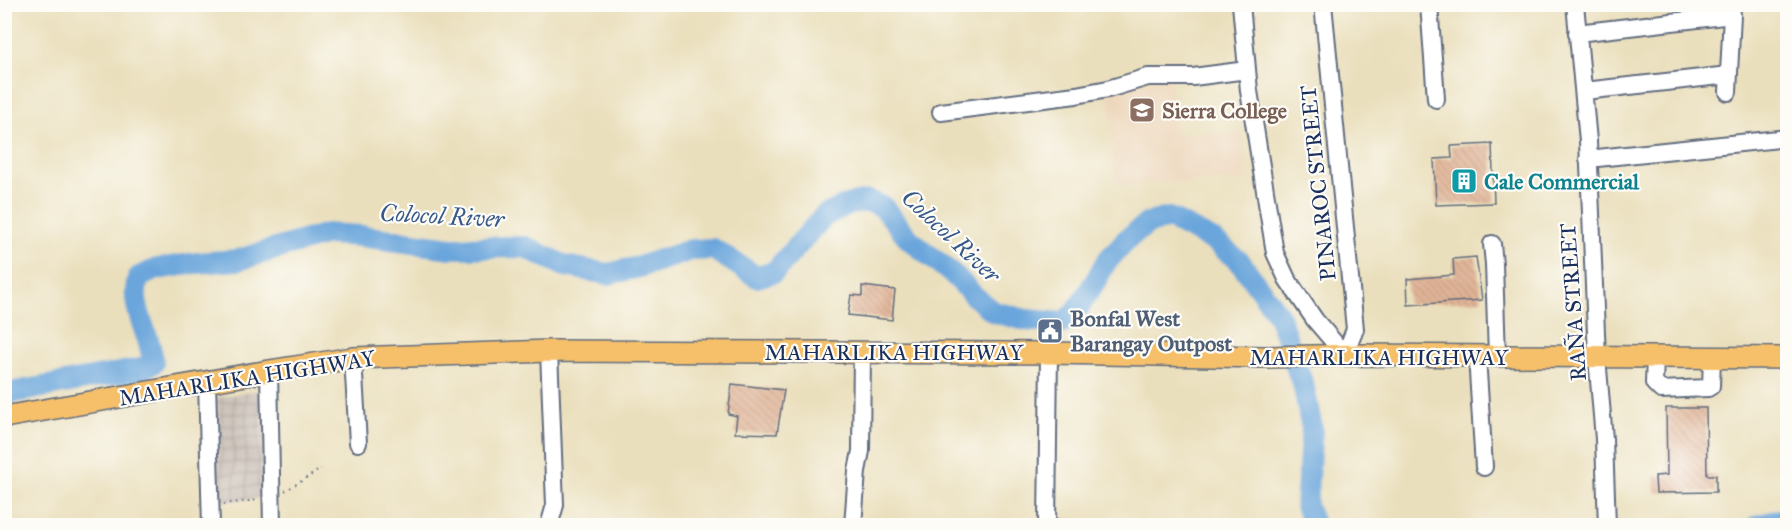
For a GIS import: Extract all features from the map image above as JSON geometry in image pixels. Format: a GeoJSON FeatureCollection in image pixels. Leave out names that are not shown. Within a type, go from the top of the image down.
{"type":"FeatureCollection","features":[{"type":"Feature","properties":{"kind":"main road","name":"MAHARLIKA HIGHWAY"},"geometry":{"type":"LineString","coordinates":[[4,417],[353,358],[549,351],[1049,353],[1265,357],[1345,355],[1788,358]]}},
{"type":"Feature","properties":{"kind":"street"},"geometry":{"type":"LineString","coordinates":[[1241,4],[1247,70],[1275,253],[1287,279],[1315,320],[1345,355]]}},
{"type":"Feature","properties":{"kind":"street","name":"PINAROC STREET"},"geometry":{"type":"LineString","coordinates":[[1323,4],[1355,329],[1345,355]]}},
{"type":"Feature","properties":{"kind":"street"},"geometry":{"type":"LineString","coordinates":[[1429,4],[1436,99]]}},
{"type":"Feature","properties":{"kind":"street","name":"RAÑA STREET"},"geometry":{"type":"LineString","coordinates":[[1575,4],[1584,91],[1607,525]]}},
{"type":"Feature","properties":{"kind":"street"},"geometry":{"type":"LineString","coordinates":[[1577,33],[1731,10],[1728,83],[1584,91]]}},
{"type":"Feature","properties":{"kind":"street"},"geometry":{"type":"LineString","coordinates":[[941,112],[1076,95],[1108,89],[1148,77],[1193,77],[1247,70]]}},
{"type":"Feature","properties":{"kind":"street"},"geometry":{"type":"LineString","coordinates":[[1588,159],[1788,138]]}},
{"type":"Feature","properties":{"kind":"street"},"geometry":{"type":"LineString","coordinates":[[1484,467],[1487,357],[1494,264],[1492,244]]}},
{"type":"Feature","properties":{"kind":"street"},"geometry":{"type":"LineString","coordinates":[[549,351],[555,505],[549,525]]}},
{"type":"Feature","properties":{"kind":"street"},"geometry":{"type":"LineString","coordinates":[[853,525],[857,471],[861,451],[862,352]]}},
{"type":"Feature","properties":{"kind":"street"},"geometry":{"type":"LineString","coordinates":[[1047,525],[1049,353]]}},
{"type":"Feature","properties":{"kind":"street"},"geometry":{"type":"LineString","coordinates":[[353,358],[358,443]]}},
{"type":"Feature","properties":{"kind":"street"},"geometry":{"type":"LineString","coordinates":[[1655,358],[1654,383],[1660,390],[1708,388],[1711,386],[1712,358]]}},
{"type":"Feature","properties":{"kind":"street"},"geometry":{"type":"LineString","coordinates":[[268,371],[272,525]]}},
{"type":"Feature","properties":{"kind":"street"},"geometry":{"type":"LineString","coordinates":[[207,382],[212,525]]}},
{"type":"Feature","properties":{"kind":"shaded area","name":"Sierra College"},"geometry":{"type":"Polygon","coordinates":[[[1170,77],[1177,135],[1242,132],[1249,180],[1115,185],[1108,89],[1170,77]]]}},
{"type":"Feature","properties":{"kind":"shaded area"},"geometry":{"type":"Polygon","coordinates":[[[267,389],[267,497],[214,503],[212,398],[267,389]]]}},
{"type":"Feature","properties":{"kind":"building","name":"Cale Commercial"},"geometry":{"type":"Polygon","coordinates":[[[1492,144],[1494,203],[1436,205],[1434,159],[1452,158],[1451,146],[1492,144]]]}},
{"type":"Feature","properties":{"kind":"building"},"geometry":{"type":"Polygon","coordinates":[[[1476,257],[1482,300],[1408,305],[1407,279],[1454,275],[1453,259],[1476,257]]]}},
{"type":"Feature","properties":{"kind":"building"},"geometry":{"type":"Polygon","coordinates":[[[862,286],[895,290],[892,320],[848,315],[851,295],[862,296],[862,286]]]}},
{"type":"Feature","properties":{"kind":"building"},"geometry":{"type":"Polygon","coordinates":[[[732,384],[784,390],[777,434],[735,433],[737,416],[728,414],[732,384]]]}},
{"type":"Feature","properties":{"kind":"building"},"geometry":{"type":"Polygon","coordinates":[[[1666,408],[1706,408],[1707,475],[1716,475],[1716,492],[1656,493],[1655,476],[1667,475],[1666,408]]]}},
{"type":"Feature","properties":{"kind":"waterway","name":"Colocol River"},"geometry":{"type":"LineString","coordinates":[[4,394],[141,369],[153,363],[136,298],[139,277],[157,269],[238,260],[327,234],[361,236],[451,248],[525,247],[565,266],[608,274],[639,267],[691,250],[713,249],[757,277],[774,272],[824,216],[850,204],[868,201],[883,207],[910,240],[955,276],[974,296],[994,312],[1026,320],[1062,323],[1074,315],[1106,262],[1126,240],[1148,223],[1169,218],[1214,241],[1240,262],[1278,314],[1304,388],[1312,429],[1306,506],[1314,526]]}},
{"type":"Feature","properties":{"kind":"waterway","name":"Colocol River"},"geometry":{"type":"LineString","coordinates":[[1757,526],[1779,520],[1788,524]]}},
{"type":"Feature","properties":{"kind":"place","name":"Sierra College"},"geometry":{"type":"Point","coordinates":[1142,110]}},
{"type":"Feature","properties":{"kind":"place","name":"Cale Commercial"},"geometry":{"type":"Point","coordinates":[1464,181]}},
{"type":"Feature","properties":{"kind":"place","name":"Bonfal West Barangay Outpost"},"geometry":{"type":"Point","coordinates":[1050,331]}}]}
